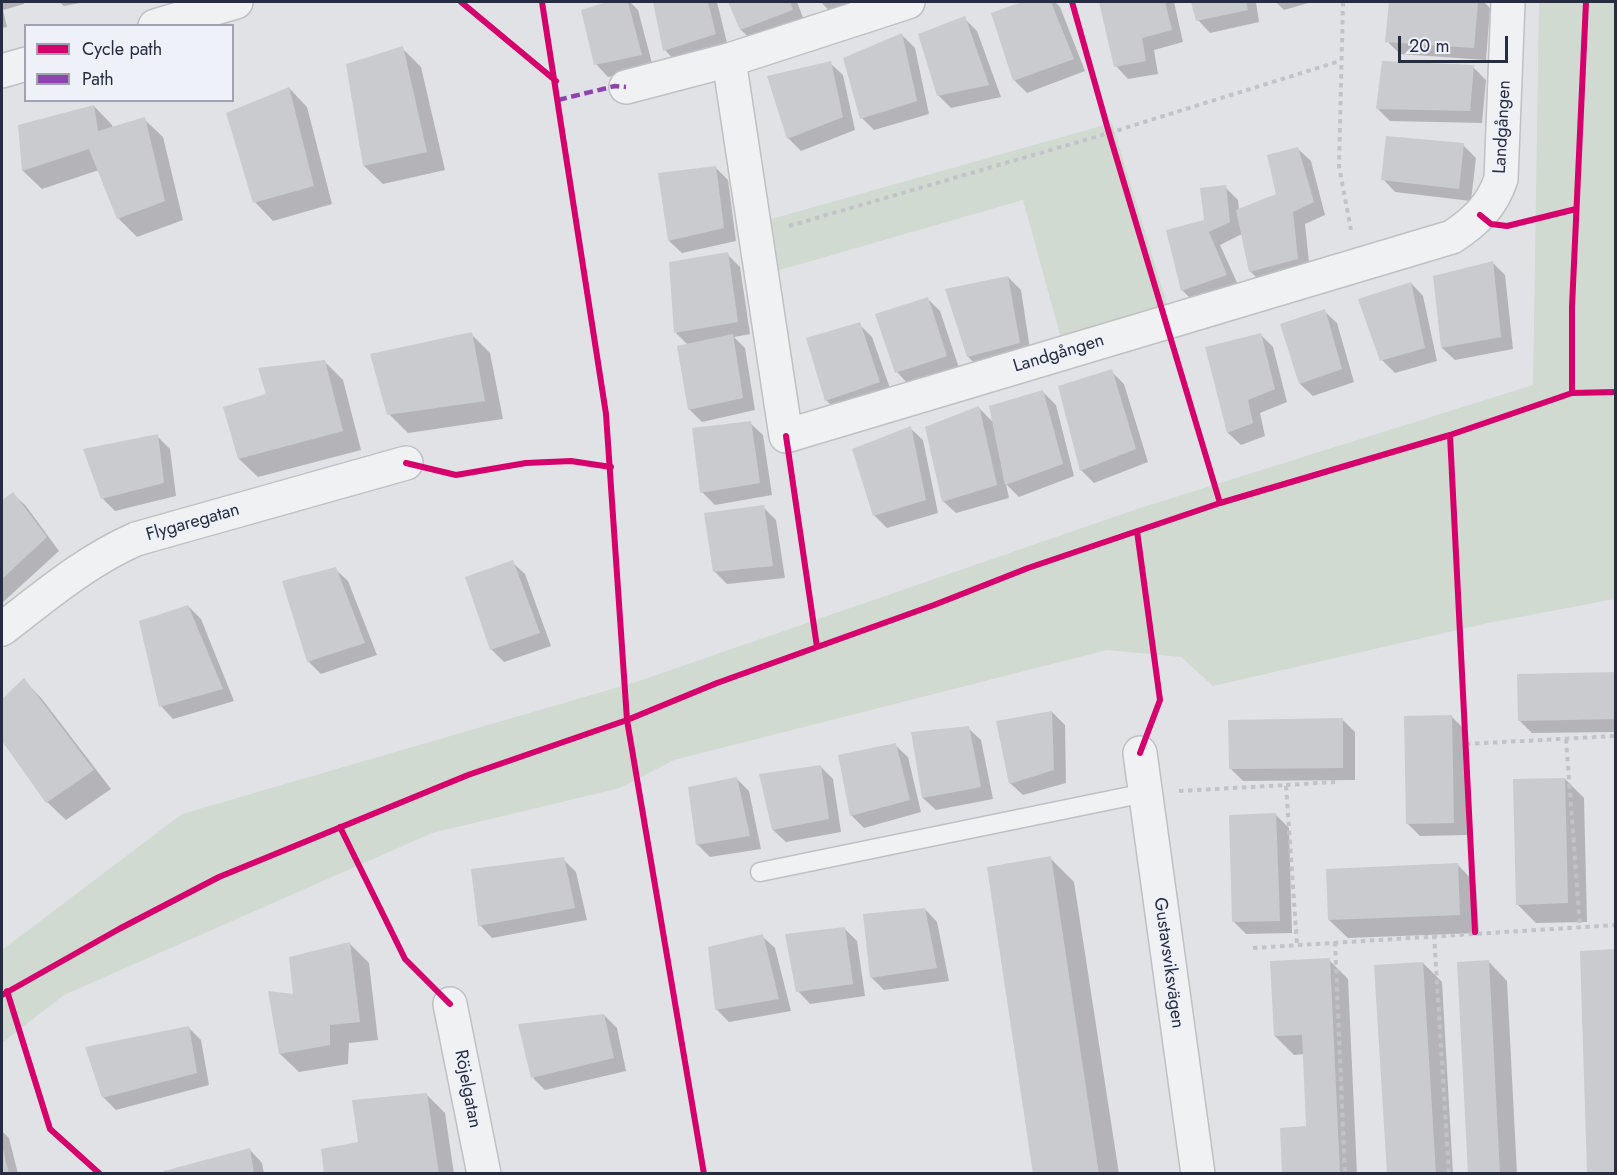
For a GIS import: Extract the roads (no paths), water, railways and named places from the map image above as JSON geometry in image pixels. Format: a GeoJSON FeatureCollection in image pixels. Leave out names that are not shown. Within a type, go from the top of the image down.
{"type":"FeatureCollection","features":[{"type":"Feature","properties":{"kind":"street"},"geometry":{"type":"LineString","coordinates":[[162,24],[236,2]]}},
{"type":"Feature","properties":{"kind":"street"},"geometry":{"type":"LineString","coordinates":[[626,87],[729,60],[908,2]]}},
{"type":"Feature","properties":{"kind":"street","name":"Landgången"},"geometry":{"type":"LineString","coordinates":[[729,60],[786,436],[1452,237],[1468,227],[1490,204],[1501,179],[1508,2]]}},
{"type":"Feature","properties":{"kind":"street"},"geometry":{"type":"LineString","coordinates":[[2,71],[24,65]]}},
{"type":"Feature","properties":{"kind":"street","name":"Flygaregatan"},"geometry":{"type":"LineString","coordinates":[[2,629],[81,568],[136,539],[406,463]]}},
{"type":"Feature","properties":{"kind":"street","name":"Gustavsviksvägen"},"geometry":{"type":"LineString","coordinates":[[1140,753],[1198,1173]]}},
{"type":"Feature","properties":{"kind":"street","name":"Röjelgatan"},"geometry":{"type":"LineString","coordinates":[[450,1004],[484,1173]]}},
{"type":"Feature","properties":{"kind":"lane"},"geometry":{"type":"LineString","coordinates":[[760,872],[1145,793]]}}]}
